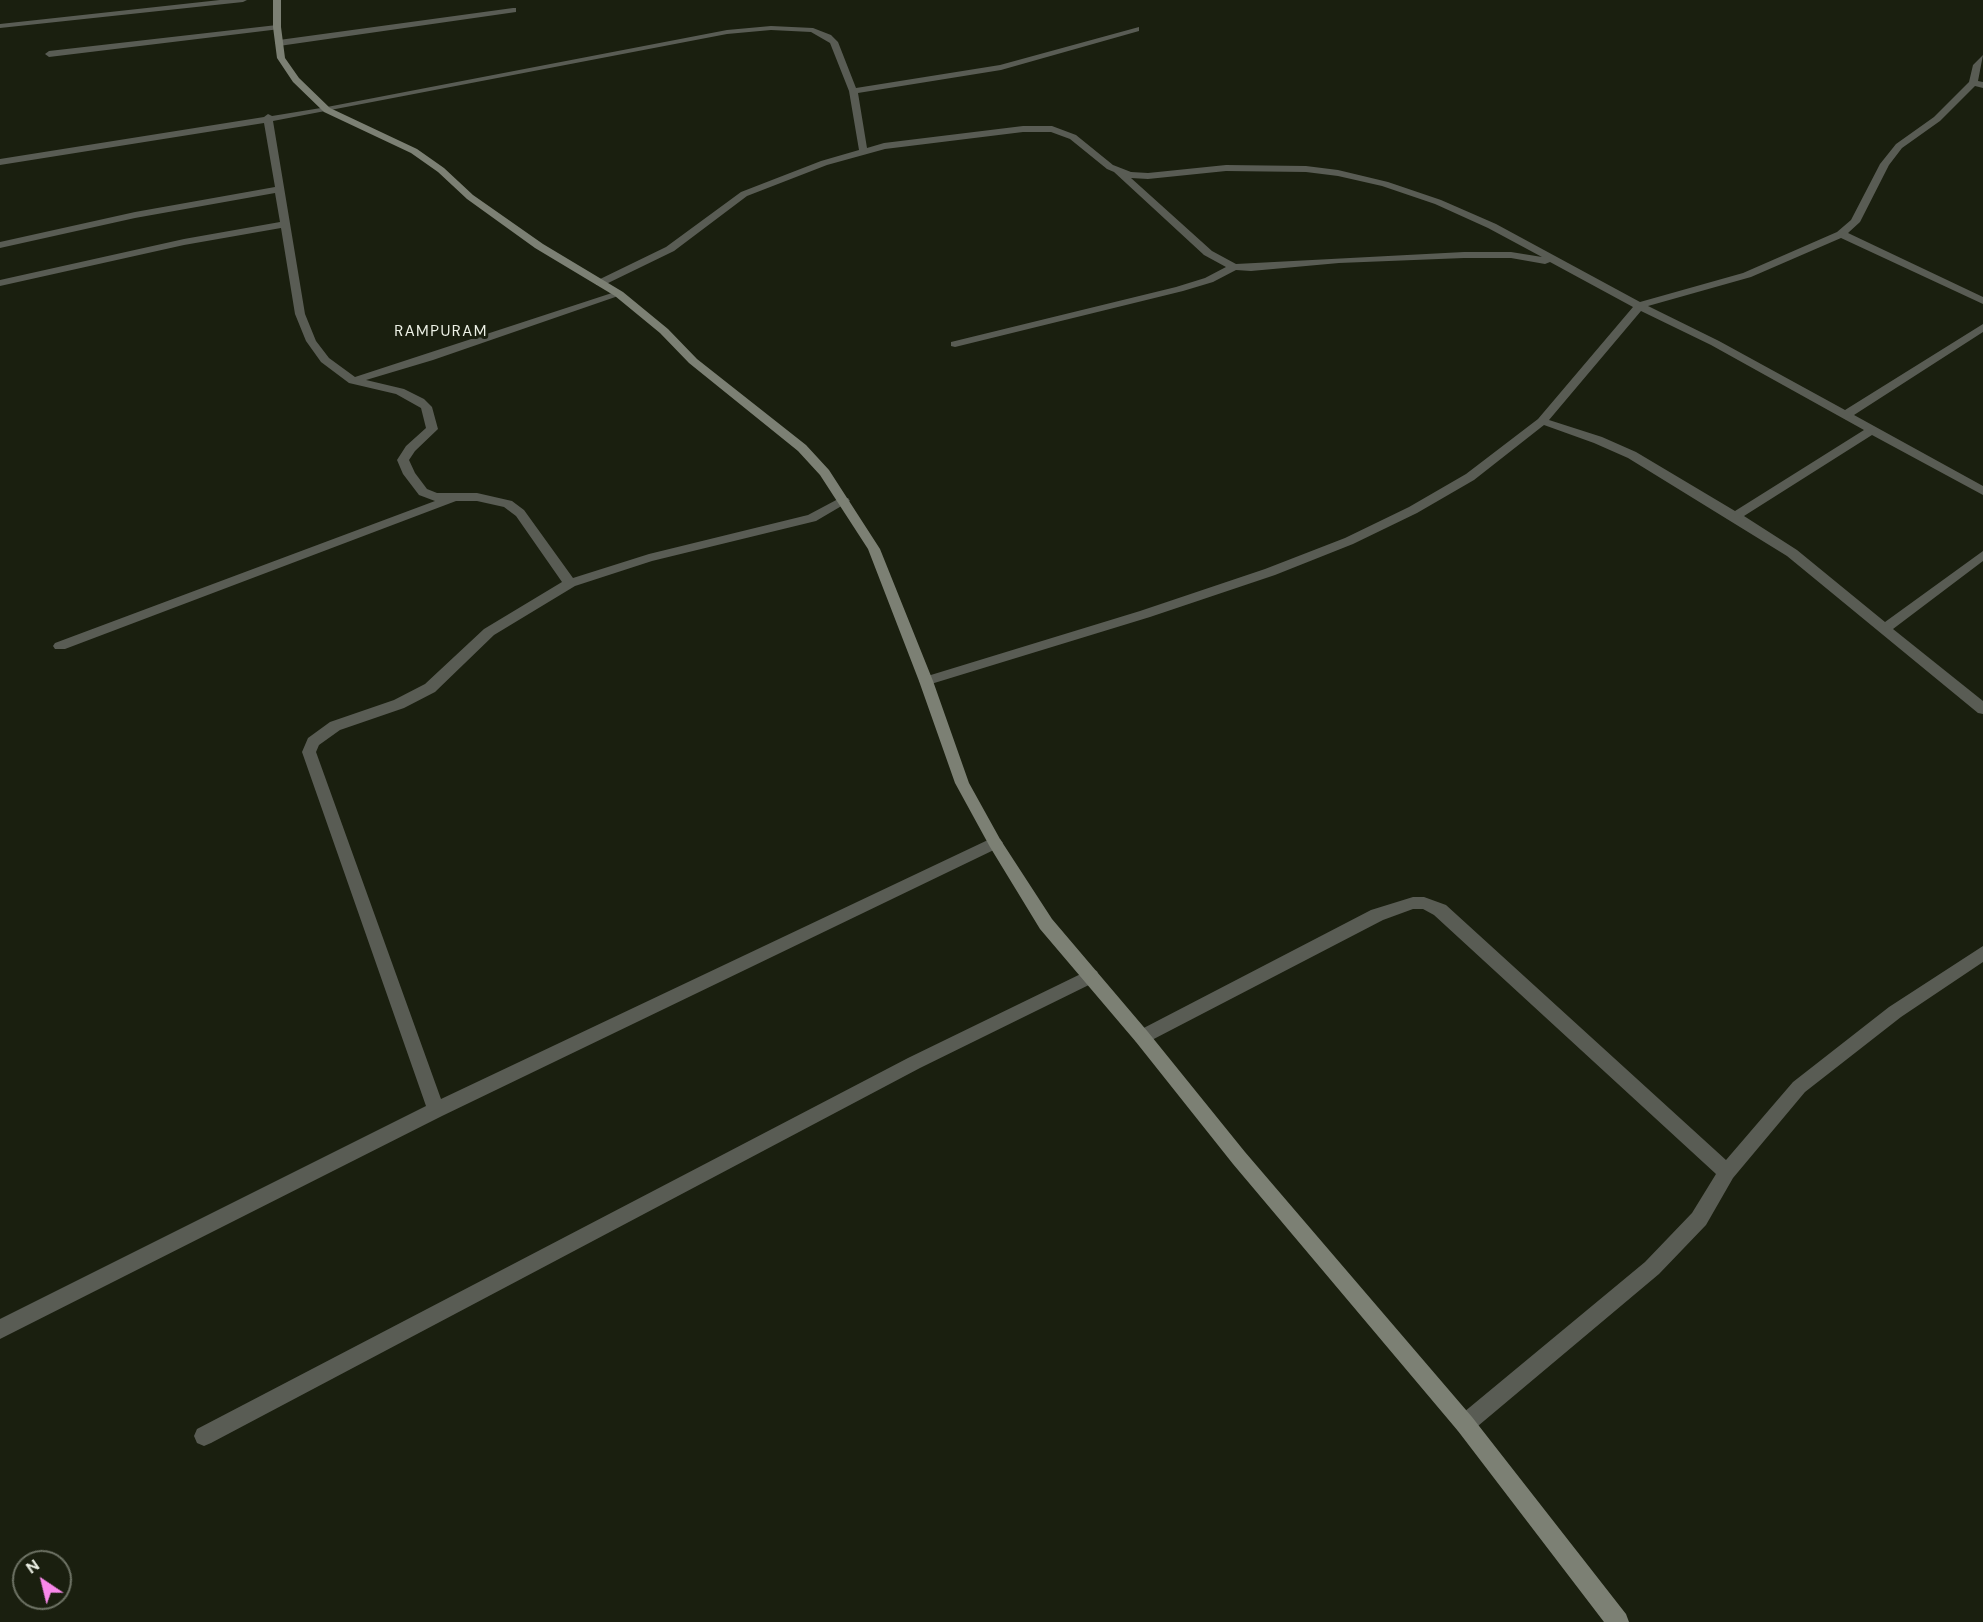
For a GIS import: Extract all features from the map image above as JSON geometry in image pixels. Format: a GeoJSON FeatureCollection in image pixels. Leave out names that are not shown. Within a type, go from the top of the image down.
{"type":"FeatureCollection","features":[{"type":"Feature","properties":{"kind":"main road"},"geometry":{"type":"LineString","coordinates":[[277,0],[277,27],[281,58],[296,80],[327,110],[414,151],[530,240],[619,294],[663,331],[693,362],[802,447],[825,473],[874,549],[926,681],[962,783],[995,843],[1046,924],[1142,1037],[1239,1158],[1465,1424],[1618,1622]]}},
{"type":"Feature","properties":{"kind":"street"},"geometry":{"type":"LineString","coordinates":[[0,26],[243,0]]}},
{"type":"Feature","properties":{"kind":"street"},"geometry":{"type":"LineString","coordinates":[[279,43],[513,10]]}},
{"type":"Feature","properties":{"kind":"street"},"geometry":{"type":"LineString","coordinates":[[49,54],[277,27]]}},
{"type":"Feature","properties":{"kind":"street"},"geometry":{"type":"LineString","coordinates":[[0,162],[268,117],[327,110],[751,29],[796,28],[813,30],[834,42],[853,91],[863,150]]}},
{"type":"Feature","properties":{"kind":"street"},"geometry":{"type":"LineString","coordinates":[[853,91],[1001,67],[1136,29]]}},
{"type":"Feature","properties":{"kind":"street"},"geometry":{"type":"LineString","coordinates":[[926,681],[1145,614],[1270,572],[1349,541],[1413,510],[1470,477],[1542,421],[1639,306],[1656,299],[1747,274],[1841,234],[1855,222],[1885,164],[1899,146],[1937,119],[1978,84],[1977,65],[1983,58]]}},
{"type":"Feature","properties":{"kind":"street"},"geometry":{"type":"LineString","coordinates":[[268,117],[304,326],[311,341],[325,360],[353,381],[400,391],[420,401],[429,412],[432,429],[410,449],[403,460],[409,474],[423,492],[436,497],[477,497],[508,504],[520,513],[570,584]]}},
{"type":"Feature","properties":{"kind":"street"},"geometry":{"type":"LineString","coordinates":[[600,283],[670,249],[744,194],[824,163],[863,150],[1023,129],[1052,129],[1072,138],[1119,172],[1208,253],[1234,267],[1251,268],[1339,260],[1464,255],[1511,255],[1559,264]]}},
{"type":"Feature","properties":{"kind":"street"},"geometry":{"type":"LineString","coordinates":[[1119,172],[1148,176],[1226,168],[1272,168],[1338,173],[1385,184],[1438,202],[1492,226],[1639,306],[1715,343],[1983,491]]}},
{"type":"Feature","properties":{"kind":"street"},"geometry":{"type":"LineString","coordinates":[[0,244],[135,215],[280,189]]}},
{"type":"Feature","properties":{"kind":"street"},"geometry":{"type":"LineString","coordinates":[[0,283],[184,242],[286,224]]}},
{"type":"Feature","properties":{"kind":"street"},"geometry":{"type":"LineString","coordinates":[[1841,234],[1983,301]]}},
{"type":"Feature","properties":{"kind":"street"},"geometry":{"type":"LineString","coordinates":[[955,344],[1179,289],[1209,280],[1234,267]]}},
{"type":"Feature","properties":{"kind":"street"},"geometry":{"type":"LineString","coordinates":[[353,381],[619,294]]}},
{"type":"Feature","properties":{"kind":"street"},"geometry":{"type":"LineString","coordinates":[[1846,415],[1983,327]]}},
{"type":"Feature","properties":{"kind":"street"},"geometry":{"type":"LineString","coordinates":[[1542,421],[1598,440],[1632,455],[1792,553],[1983,709]]}},
{"type":"Feature","properties":{"kind":"street"},"geometry":{"type":"LineString","coordinates":[[1735,516],[1872,430]]}},
{"type":"Feature","properties":{"kind":"street"},"geometry":{"type":"LineString","coordinates":[[60,646],[458,497]]}},
{"type":"Feature","properties":{"kind":"street"},"geometry":{"type":"LineString","coordinates":[[436,1110],[309,752],[318,737],[335,726],[399,704],[430,688],[489,632],[570,584],[649,558],[812,518],[844,501]]}},
{"type":"Feature","properties":{"kind":"street"},"geometry":{"type":"LineString","coordinates":[[1884,629],[1983,555]]}},
{"type":"Feature","properties":{"kind":"street"},"geometry":{"type":"LineString","coordinates":[[0,1329],[436,1110],[995,843]]}},
{"type":"Feature","properties":{"kind":"street"},"geometry":{"type":"LineString","coordinates":[[1142,1037],[1377,915],[1413,903],[1425,903],[1440,910],[1727,1172]]}},
{"type":"Feature","properties":{"kind":"street"},"geometry":{"type":"LineString","coordinates":[[1465,1424],[1652,1268],[1699,1219],[1727,1172],[1799,1087],[1895,1012],[1983,953]]}},
{"type":"Feature","properties":{"kind":"street"},"geometry":{"type":"LineString","coordinates":[[204,1436],[914,1064],[1091,976]]}},
{"type":"Feature","properties":{"kind":"district","name":"RAMPURAM"},"geometry":{"type":"Point","coordinates":[441,332]}}]}
